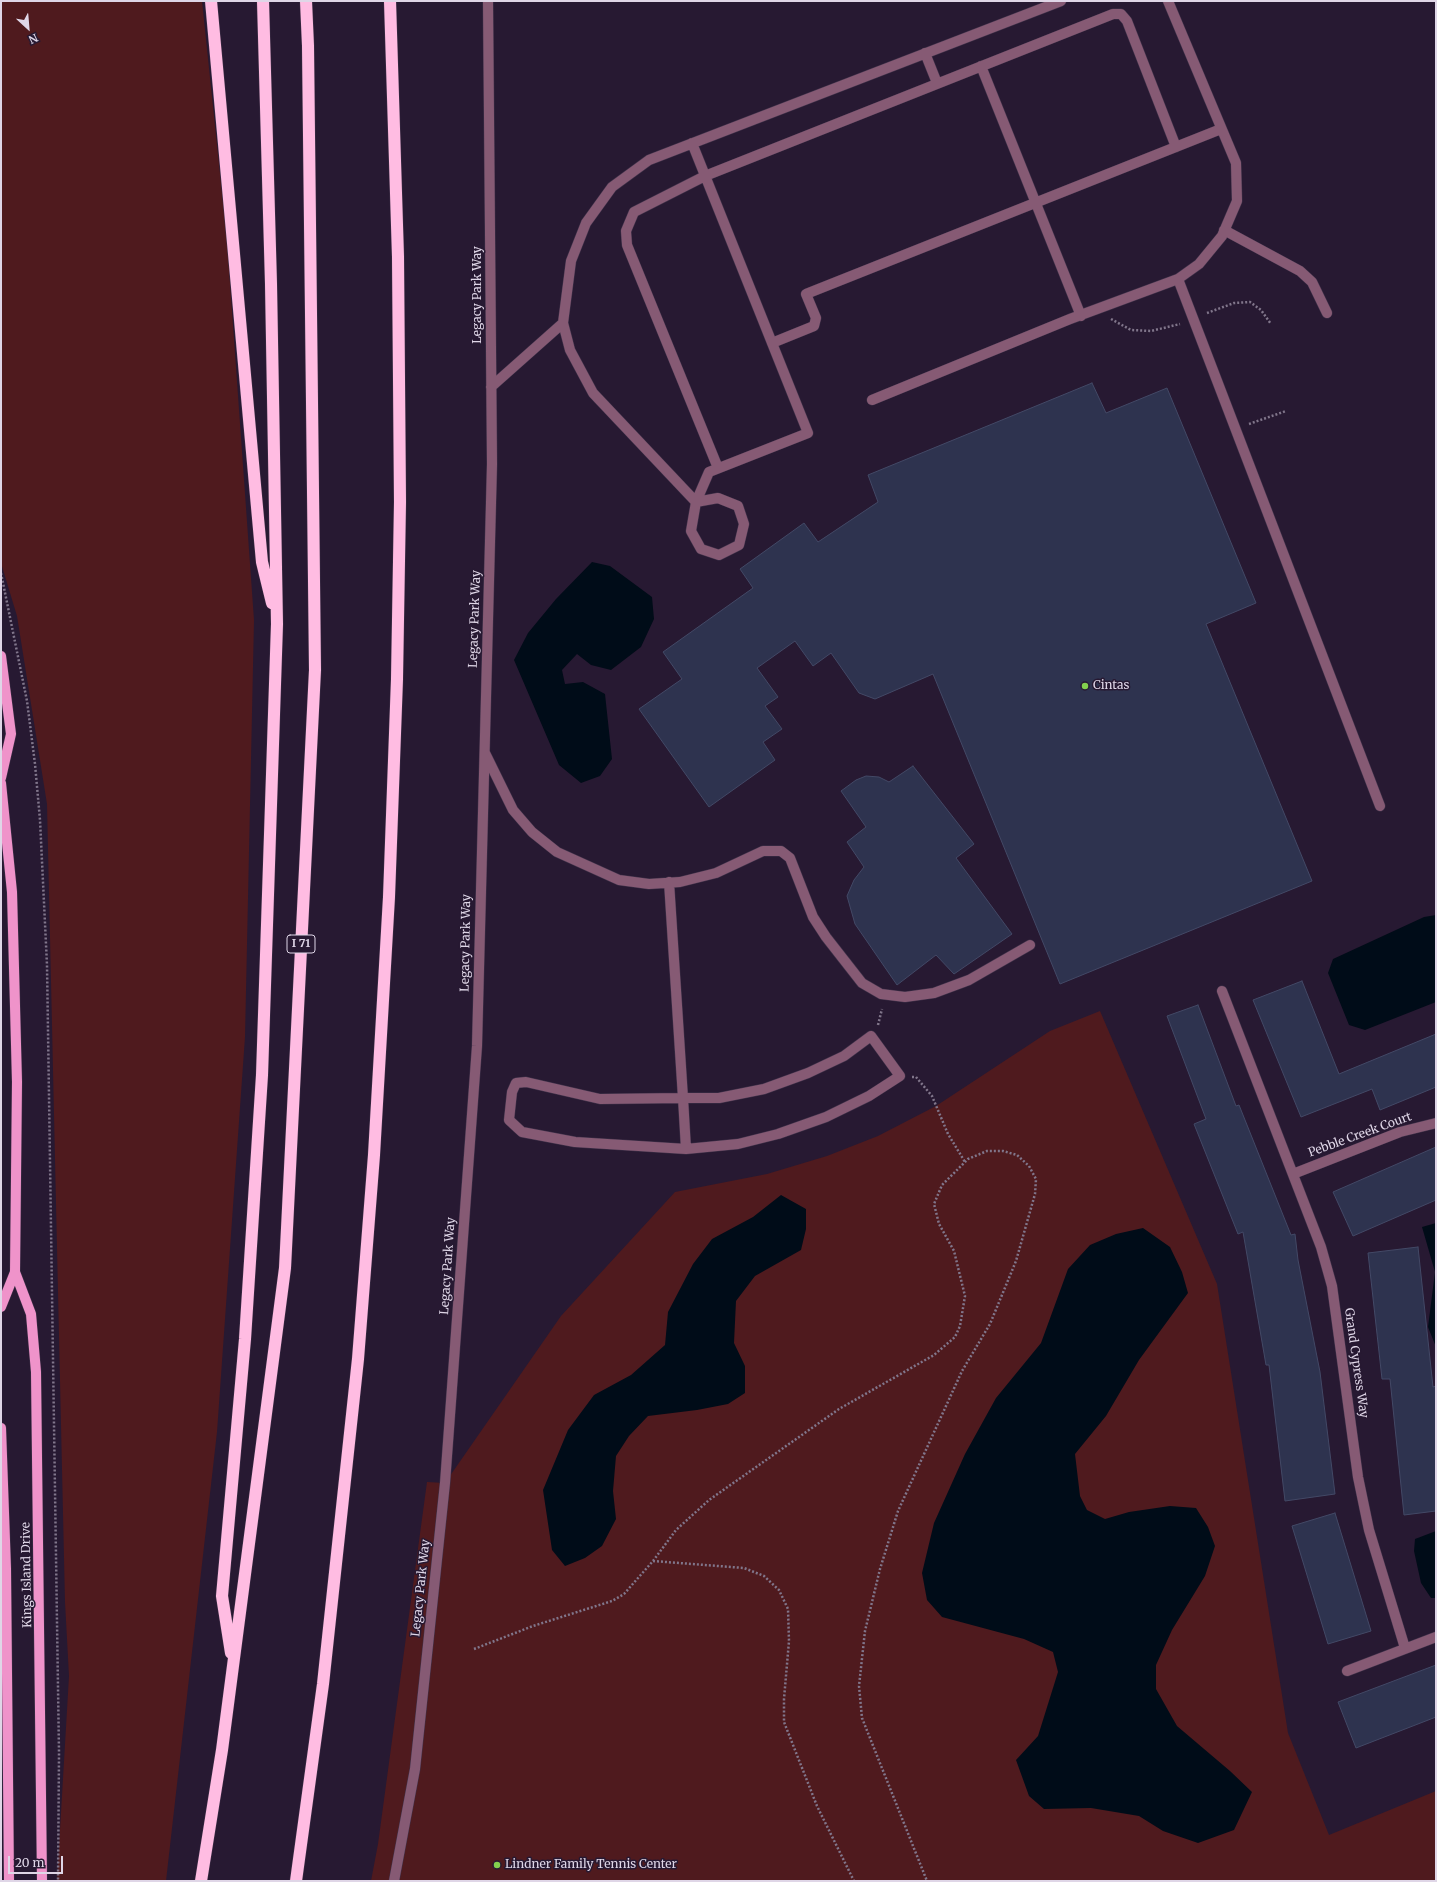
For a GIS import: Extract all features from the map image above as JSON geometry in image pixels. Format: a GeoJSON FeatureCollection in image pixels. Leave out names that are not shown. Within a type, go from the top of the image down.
{"type":"FeatureCollection","features":[{"type":"Feature","properties":{"kind":"highway"},"geometry":{"type":"LineString","coordinates":[[211,1],[262,562],[277,624]]}},
{"type":"Feature","properties":{"kind":"highway"},"geometry":{"type":"LineString","coordinates":[[233,1667],[222,1596],[245,1339],[262,1075],[277,624],[271,292],[263,1]]}},
{"type":"Feature","properties":{"kind":"highway","name":"I 71"},"geometry":{"type":"LineString","coordinates":[[201,1881],[222,1750],[285,1268],[315,670],[308,46],[306,1]]}},
{"type":"Feature","properties":{"kind":"highway"},"geometry":{"type":"LineString","coordinates":[[296,1881],[323,1684],[357,1366],[374,1156],[390,897],[397,679],[400,502],[398,257],[390,1]]}},
{"type":"Feature","properties":{"kind":"main road"},"geometry":{"type":"LineString","coordinates":[[1,656],[11,734],[1,778]]}},
{"type":"Feature","properties":{"kind":"main road","name":"Kings Island Drive"},"geometry":{"type":"LineString","coordinates":[[1,783],[12,892],[18,1082],[15,1272],[1,1307]]}},
{"type":"Feature","properties":{"kind":"main road","name":"Kings Island Drive"},"geometry":{"type":"LineString","coordinates":[[15,1272],[31,1314],[36,1372],[42,1881]]}},
{"type":"Feature","properties":{"kind":"main road","name":"Kings Island Drive"},"geometry":{"type":"LineString","coordinates":[[1,1428],[6,1569],[9,1881]]}},
{"type":"Feature","properties":{"kind":"street","name":"Legacy Park Way"},"geometry":{"type":"LineString","coordinates":[[394,1881],[415,1769],[445,1483],[477,1046],[492,464],[488,1]]}},
{"type":"Feature","properties":{"kind":"street"},"geometry":{"type":"LineString","coordinates":[[696,502],[593,392],[570,350],[563,323],[571,261],[586,223],[612,187],[649,160],[1061,1]]}},
{"type":"Feature","properties":{"kind":"street"},"geometry":{"type":"LineString","coordinates":[[872,400],[1096,310],[1178,279],[1199,264],[1222,236],[1237,201],[1236,163],[1168,1]]}},
{"type":"Feature","properties":{"kind":"street"},"geometry":{"type":"LineString","coordinates":[[718,468],[627,245],[626,231],[634,212],[705,176],[1113,14],[1121,14],[1127,21],[1176,147]]}},
{"type":"Feature","properties":{"kind":"street"},"geometry":{"type":"LineString","coordinates":[[925,53],[937,84]]}},
{"type":"Feature","properties":{"kind":"street"},"geometry":{"type":"LineString","coordinates":[[982,66],[1081,316]]}},
{"type":"Feature","properties":{"kind":"street"},"geometry":{"type":"LineString","coordinates":[[772,343],[814,326],[816,318],[806,294],[1221,129]]}},
{"type":"Feature","properties":{"kind":"street"},"geometry":{"type":"LineString","coordinates":[[692,143],[808,433],[709,472],[696,502],[691,531],[701,549],[720,555],[739,546],[744,524],[738,506],[718,498],[696,502]]}},
{"type":"Feature","properties":{"kind":"street"},"geometry":{"type":"LineString","coordinates":[[1224,230],[1300,271],[1312,282],[1327,313]]}},
{"type":"Feature","properties":{"kind":"street"},"geometry":{"type":"LineString","coordinates":[[1178,279],[1380,806]]}},
{"type":"Feature","properties":{"kind":"street"},"geometry":{"type":"LineString","coordinates":[[492,387],[563,323]]}},
{"type":"Feature","properties":{"kind":"street"},"geometry":{"type":"LineString","coordinates":[[484,752],[513,810],[532,832],[557,852],[619,880],[649,884],[680,882],[716,872],[763,852],[781,851],[790,858],[813,917],[826,937],[862,983],[881,994],[905,997],[934,993],[969,980],[1030,945]]}},
{"type":"Feature","properties":{"kind":"street"},"geometry":{"type":"LineString","coordinates":[[670,882],[686,1149]]}},
{"type":"Feature","properties":{"kind":"street","name":"Grand Cypress Way"},"geometry":{"type":"LineString","coordinates":[[1222,991],[1321,1247],[1332,1286],[1358,1477],[1369,1530],[1405,1648]]}},
{"type":"Feature","properties":{"kind":"street"},"geometry":{"type":"LineString","coordinates":[[871,1036],[900,1076],[869,1096],[833,1114],[778,1134],[738,1144],[686,1149],[575,1142],[522,1132],[509,1120],[512,1092],[516,1083],[526,1082],[600,1099],[719,1098],[764,1089],[808,1073],[844,1056],[871,1036]]}},
{"type":"Feature","properties":{"kind":"street","name":"Pebble Creek Court"},"geometry":{"type":"LineString","coordinates":[[1293,1174],[1400,1132],[1436,1123]]}},
{"type":"Feature","properties":{"kind":"street"},"geometry":{"type":"LineString","coordinates":[[1347,1671],[1436,1637]]}},
{"type":"Feature","properties":{"kind":"path"},"geometry":{"type":"LineString","coordinates":[[1202,315],[1234,303],[1250,302],[1261,310],[1272,324]]}},
{"type":"Feature","properties":{"kind":"path"},"geometry":{"type":"LineString","coordinates":[[1096,310],[1131,330],[1151,331],[1166,329],[1182,323]]}},
{"type":"Feature","properties":{"kind":"path"},"geometry":{"type":"LineString","coordinates":[[1246,425],[1286,411]]}},
{"type":"Feature","properties":{"kind":"path"},"geometry":{"type":"LineString","coordinates":[[1,573],[27,701],[35,764],[41,828],[47,965],[58,1753],[58,1881]]}},
{"type":"Feature","properties":{"kind":"path"},"geometry":{"type":"LineString","coordinates":[[871,1036],[878,1026],[884,1002]]}},
{"type":"Feature","properties":{"kind":"path"},"geometry":{"type":"LineString","coordinates":[[900,1076],[916,1077],[932,1096],[948,1134],[965,1162]]}},
{"type":"Feature","properties":{"kind":"path"},"geometry":{"type":"LineString","coordinates":[[474,1649],[533,1626],[612,1601],[624,1594],[653,1561],[676,1530],[709,1500],[839,1409],[934,1355],[955,1337],[960,1326],[965,1296],[954,1251],[938,1224],[934,1204],[942,1185],[965,1162],[987,1151],[1003,1151],[1017,1155],[1029,1166],[1036,1178],[1035,1194],[1016,1261],[990,1324],[962,1371],[898,1511],[880,1570],[865,1631],[859,1686],[862,1718],[927,1881]]}},
{"type":"Feature","properties":{"kind":"path"},"geometry":{"type":"LineString","coordinates":[[653,1561],[744,1568],[764,1576],[779,1590],[788,1609],[789,1641],[784,1699],[784,1722],[817,1806],[854,1881]]}},
{"type":"Feature","properties":{"kind":"shaded area"},"geometry":{"type":"Polygon","coordinates":[[[1,1],[202,1],[227,241],[254,620],[245,1037],[217,1432],[166,1881],[57,1881],[69,1676],[65,1602],[47,804],[17,616],[1,563],[1,1]]]}},
{"type":"Feature","properties":{"kind":"shaded area"},"geometry":{"type":"Polygon","coordinates":[[[592,562],[610,566],[652,597],[654,619],[641,647],[611,670],[591,665],[577,654],[562,670],[565,684],[583,682],[605,694],[612,759],[600,776],[581,783],[559,765],[514,660],[528,633],[556,599],[592,562]]]}},
{"type":"Feature","properties":{"kind":"shaded area"},"geometry":{"type":"Polygon","coordinates":[[[1436,915],[1436,1002],[1365,1030],[1349,1025],[1328,973],[1333,959],[1424,917],[1436,915]]]}},
{"type":"Feature","properties":{"kind":"shaded area"},"geometry":{"type":"Polygon","coordinates":[[[1100,1011],[1217,1284],[1288,1733],[1329,1835],[1436,1791],[1436,1881],[371,1881],[378,1844],[427,1482],[445,1483],[561,1316],[675,1192],[767,1174],[827,1156],[878,1136],[936,1106],[1050,1031],[1100,1011]]]}},
{"type":"Feature","properties":{"kind":"shaded area"},"geometry":{"type":"Polygon","coordinates":[[[781,1195],[806,1209],[806,1229],[801,1250],[755,1276],[736,1301],[734,1343],[745,1366],[745,1393],[728,1404],[697,1410],[648,1416],[629,1436],[616,1456],[613,1491],[616,1519],[602,1546],[585,1558],[565,1566],[552,1550],[543,1490],[568,1430],[594,1395],[631,1375],[665,1345],[668,1312],[693,1264],[712,1239],[753,1217],[781,1195]]]}},
{"type":"Feature","properties":{"kind":"shaded area"},"geometry":{"type":"Polygon","coordinates":[[[1436,1223],[1436,1347],[1428,1327],[1435,1272],[1422,1227],[1436,1223]]]}},
{"type":"Feature","properties":{"kind":"shaded area"},"geometry":{"type":"Polygon","coordinates":[[[1143,1228],[1170,1247],[1182,1272],[1188,1293],[1139,1360],[1106,1416],[1075,1454],[1080,1496],[1087,1510],[1105,1519],[1129,1512],[1170,1506],[1196,1508],[1208,1527],[1215,1546],[1205,1576],[1172,1630],[1156,1665],[1156,1689],[1177,1726],[1230,1771],[1252,1792],[1234,1830],[1198,1843],[1163,1831],[1139,1816],[1091,1808],[1044,1809],[1029,1796],[1016,1760],[1038,1736],[1058,1672],[1053,1652],[1024,1639],[942,1617],[927,1600],[922,1573],[934,1523],[965,1454],[996,1398],[1041,1343],[1068,1269],[1090,1245],[1116,1234],[1143,1228]]]}},
{"type":"Feature","properties":{"kind":"shaded area"},"geometry":{"type":"Polygon","coordinates":[[[1436,1531],[1436,1598],[1431,1598],[1421,1583],[1414,1551],[1415,1539],[1436,1531]]]}},
{"type":"Feature","properties":{"kind":"building","name":"Cintas"},"geometry":{"type":"Polygon","coordinates":[[[1092,383],[1106,413],[1167,388],[1256,603],[1206,624],[1312,881],[1060,984],[933,674],[875,699],[859,693],[831,653],[813,666],[795,641],[757,668],[778,697],[765,706],[782,729],[763,742],[775,760],[709,807],[639,709],[682,679],[663,652],[753,588],[740,569],[804,523],[818,542],[878,502],[868,475],[1092,383]]]}},
{"type":"Feature","properties":{"kind":"building"},"geometry":{"type":"Polygon","coordinates":[[[913,766],[974,844],[956,858],[1012,934],[954,974],[936,955],[897,985],[855,924],[847,896],[854,880],[864,867],[847,842],[866,827],[841,791],[856,780],[866,776],[879,777],[889,782],[913,766]]]}},
{"type":"Feature","properties":{"kind":"building"},"geometry":{"type":"Polygon","coordinates":[[[1302,981],[1339,1074],[1436,1034],[1436,1087],[1380,1110],[1372,1089],[1301,1117],[1253,1000],[1302,981]]]}},
{"type":"Feature","properties":{"kind":"building"},"geometry":{"type":"Polygon","coordinates":[[[1198,1005],[1236,1106],[1239,1105],[1291,1235],[1295,1234],[1298,1260],[1320,1372],[1335,1494],[1285,1501],[1269,1365],[1266,1365],[1243,1232],[1238,1234],[1194,1124],[1206,1119],[1167,1016],[1198,1005]]]}},
{"type":"Feature","properties":{"kind":"building"},"geometry":{"type":"Polygon","coordinates":[[[1436,1147],[1436,1200],[1353,1236],[1333,1192],[1436,1147]]]}},
{"type":"Feature","properties":{"kind":"building"},"geometry":{"type":"Polygon","coordinates":[[[1418,1247],[1433,1387],[1436,1386],[1436,1511],[1404,1515],[1390,1379],[1382,1379],[1368,1253],[1418,1247]]]}},
{"type":"Feature","properties":{"kind":"building"},"geometry":{"type":"Polygon","coordinates":[[[1335,1513],[1371,1631],[1328,1644],[1292,1526],[1335,1513]]]}},
{"type":"Feature","properties":{"kind":"building"},"geometry":{"type":"Polygon","coordinates":[[[1436,1665],[1436,1717],[1356,1748],[1338,1702],[1436,1665]]]}},
{"type":"Feature","properties":{"kind":"place","name":"Cintas"},"geometry":{"type":"Point","coordinates":[1085,686]}},
{"type":"Feature","properties":{"kind":"place","name":"Lindner Family Tennis Center"},"geometry":{"type":"Point","coordinates":[497,1865]}}]}
